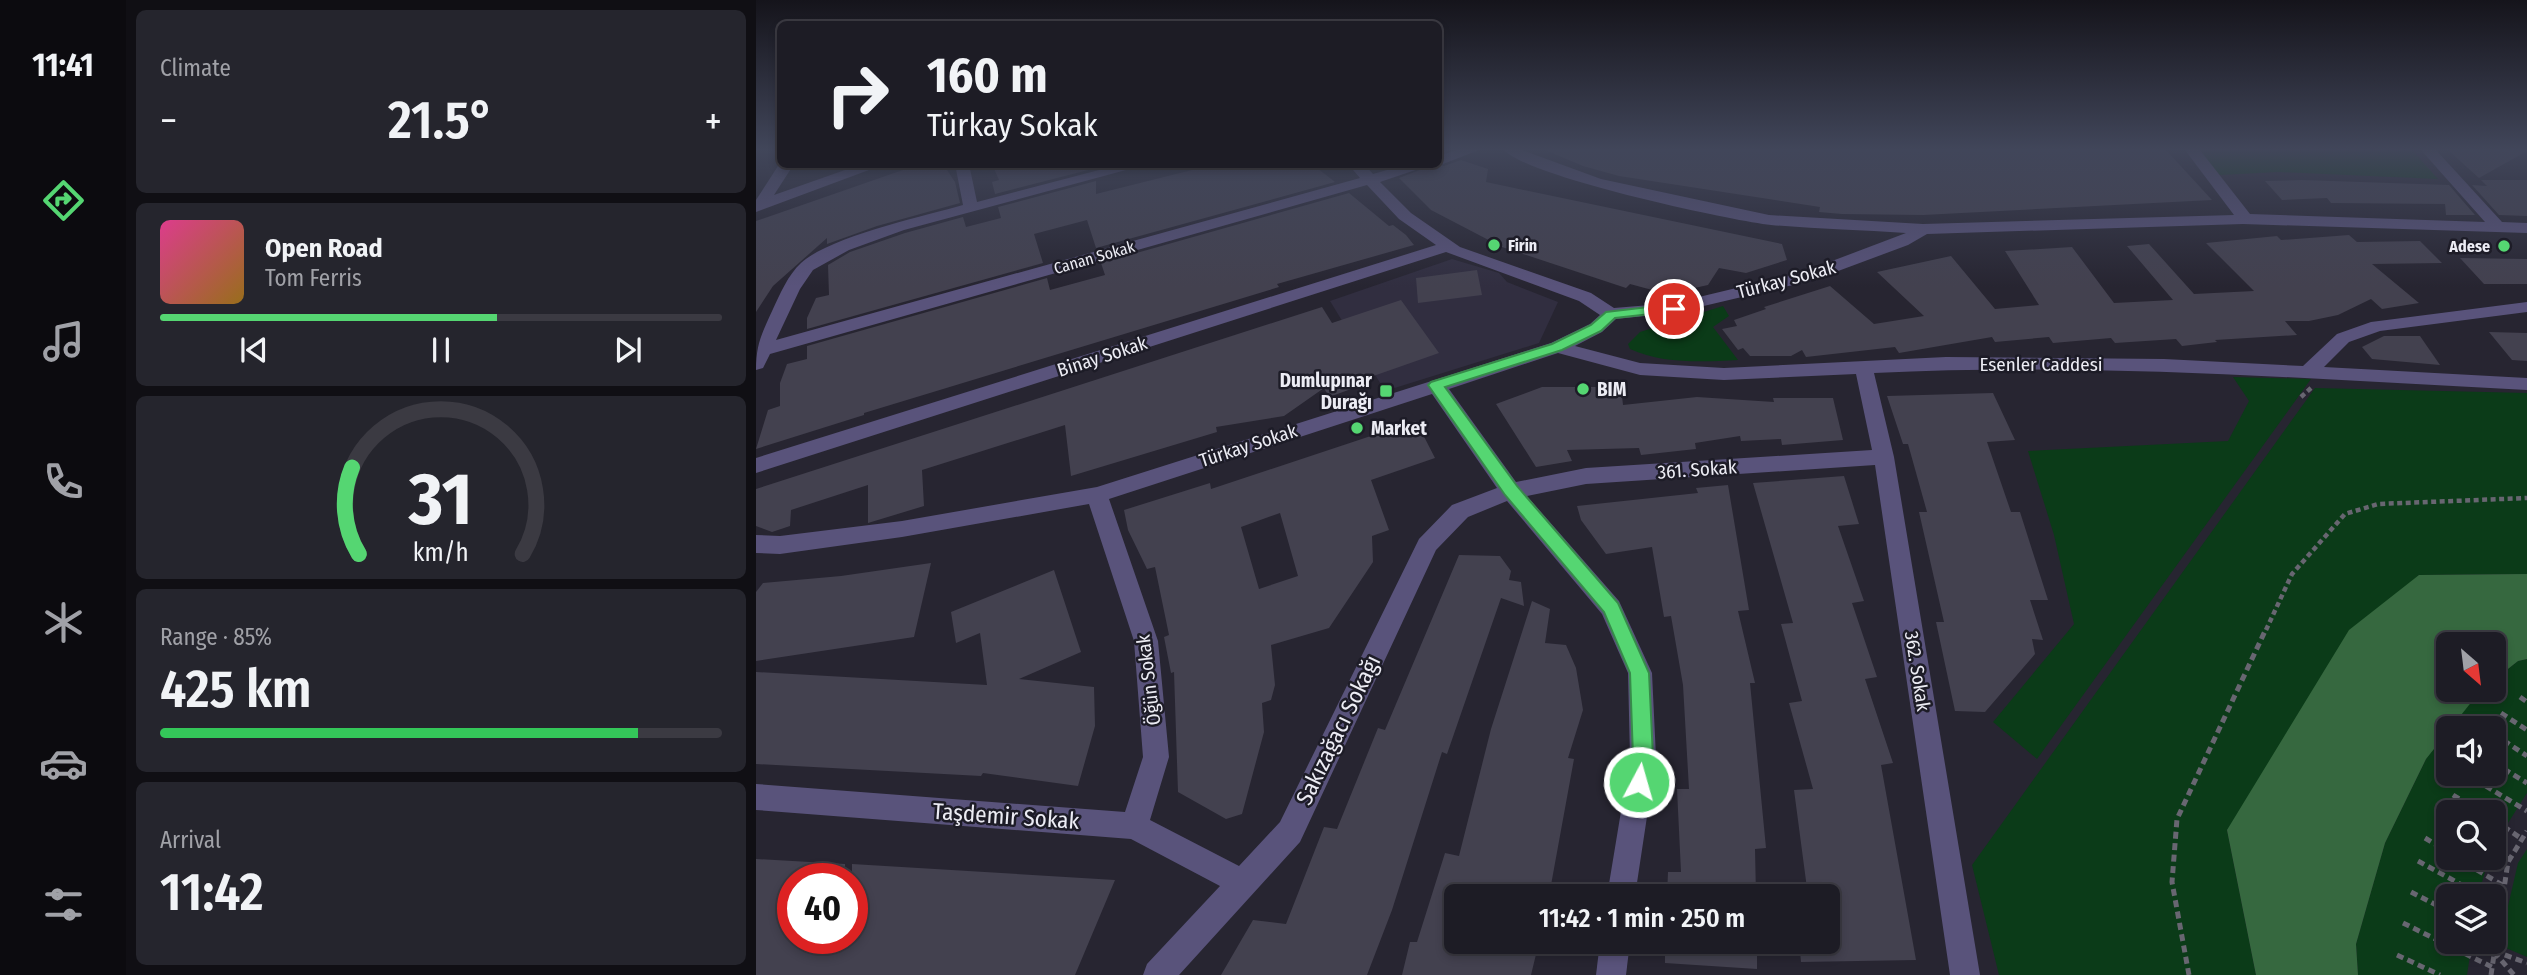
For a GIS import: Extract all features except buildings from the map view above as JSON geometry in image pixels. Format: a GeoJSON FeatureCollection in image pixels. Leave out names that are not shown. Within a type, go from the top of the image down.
{"type":"FeatureCollection","features":[{"type":"Feature","properties":{"kind":"street"},"geometry":{"type":"LineString","coordinates":[[759,206],[789,196]]}},
{"type":"Feature","properties":{"kind":"street"},"geometry":{"type":"LineString","coordinates":[[968,196],[971,208]]}},
{"type":"Feature","properties":{"kind":"street"},"geometry":{"type":"LineString","coordinates":[[759,357],[791,289],[807,266],[843,247],[898,226],[1017,196]]}},
{"type":"Feature","properties":{"kind":"street","name":"Canan Sokak"},"geometry":{"type":"LineString","coordinates":[[759,357],[1317,196]]}},
{"type":"Feature","properties":{"kind":"street"},"geometry":{"type":"LineString","coordinates":[[1386,196],[1405,216],[1448,246],[1585,297],[1611,314]]}},
{"type":"Feature","properties":{"kind":"street"},"geometry":{"type":"LineString","coordinates":[[1655,196],[1769,220],[1923,229],[2243,219],[2527,228]]}},
{"type":"Feature","properties":{"kind":"street"},"geometry":{"type":"LineString","coordinates":[[2229,196],[2241,210],[2243,219]]}},
{"type":"Feature","properties":{"kind":"street"},"geometry":{"type":"LineString","coordinates":[[2469,196],[2497,226]]}},
{"type":"Feature","properties":{"kind":"street","name":"Türkay Sokak"},"geometry":{"type":"LineString","coordinates":[[756,544],[780,545],[902,530],[1097,495],[1557,347],[1596,328],[1611,314],[1674,309],[1808,276],[1902,242],[1923,229]]}},
{"type":"Feature","properties":{"kind":"street","name":"Binay Sokak"},"geometry":{"type":"LineString","coordinates":[[756,466],[1448,246]]}},
{"type":"Feature","properties":{"kind":"street"},"geometry":{"type":"LineString","coordinates":[[2309,371],[2343,338],[2377,326],[2527,307]]}},
{"type":"Feature","properties":{"kind":"street","name":"Esenler Caddesi"},"geometry":{"type":"LineString","coordinates":[[1557,347],[1640,369],[1724,374],[1959,363],[2164,365],[2527,384]]}},
{"type":"Feature","properties":{"kind":"street","name":"362. Sokak"},"geometry":{"type":"LineString","coordinates":[[1864,368],[1884,457],[1965,975]]}},
{"type":"Feature","properties":{"kind":"street"},"geometry":{"type":"LineString","coordinates":[[1436,385],[1511,491],[1611,608],[1640,673],[1643,757],[1623,884]]}},
{"type":"Feature","properties":{"kind":"street","name":"361. Sokak"},"geometry":{"type":"LineString","coordinates":[[1511,491],[1586,476],[1884,457]]}},
{"type":"Feature","properties":{"kind":"street","name":"Sakızağacı Sokağı"},"geometry":{"type":"LineString","coordinates":[[1158,975],[1290,832],[1427,545],[1461,512],[1511,491]]}},
{"type":"Feature","properties":{"kind":"street","name":"Öğün Sokak"},"geometry":{"type":"LineString","coordinates":[[1097,495],[1146,641],[1156,757],[1134,826]]}},
{"type":"Feature","properties":{"kind":"street","name":"Taşdemir Sokak"},"geometry":{"type":"LineString","coordinates":[[756,797],[1134,826],[1243,883]]}},
{"type":"Feature","properties":{"kind":"street"},"geometry":{"type":"LineString","coordinates":[[1611,975],[1614,954]]}},
{"type":"Feature","properties":{"kind":"path"},"geometry":{"type":"LineString","coordinates":[[2189,975],[2172,882],[2177,819],[2292,574],[2344,514],[2378,504],[2527,498]]}},
{"type":"Feature","properties":{"kind":"path"},"geometry":{"type":"LineString","coordinates":[[2520,697],[2527,702]]}},
{"type":"Feature","properties":{"kind":"path"},"geometry":{"type":"LineString","coordinates":[[2501,713],[2527,730]]}},
{"type":"Feature","properties":{"kind":"path"},"geometry":{"type":"LineString","coordinates":[[2506,742],[2527,757]]}},
{"type":"Feature","properties":{"kind":"path"},"geometry":{"type":"LineString","coordinates":[[2506,770],[2527,783]]}},
{"type":"Feature","properties":{"kind":"path"},"geometry":{"type":"LineString","coordinates":[[2486,786],[2527,811]]}},
{"type":"Feature","properties":{"kind":"path"},"geometry":{"type":"LineString","coordinates":[[2453,795],[2461,800]]}},
{"type":"Feature","properties":{"kind":"path"},"geometry":{"type":"LineString","coordinates":[[2506,828],[2522,839]]}},
{"type":"Feature","properties":{"kind":"path"},"geometry":{"type":"LineString","coordinates":[[2504,884],[2510,860],[2527,831]]}},
{"type":"Feature","properties":{"kind":"path"},"geometry":{"type":"LineString","coordinates":[[2425,838],[2436,845]]}},
{"type":"Feature","properties":{"kind":"path"},"geometry":{"type":"LineString","coordinates":[[2506,858],[2510,860]]}},
{"type":"Feature","properties":{"kind":"path"},"geometry":{"type":"LineString","coordinates":[[2418,860],[2461,884]]}},
{"type":"Feature","properties":{"kind":"path"},"geometry":{"type":"LineString","coordinates":[[2477,870],[2501,884]]}},
{"type":"Feature","properties":{"kind":"path"},"geometry":{"type":"LineString","coordinates":[[2411,892],[2436,906]]}},
{"type":"Feature","properties":{"kind":"path"},"geometry":{"type":"LineString","coordinates":[[2403,923],[2491,971]]}},
{"type":"Feature","properties":{"kind":"path"},"geometry":{"type":"LineString","coordinates":[[2496,954],[2514,975]]}},
{"type":"Feature","properties":{"kind":"path"},"geometry":{"type":"LineString","coordinates":[[2502,954],[2527,963]]}},
{"type":"Feature","properties":{"kind":"path"},"geometry":{"type":"LineString","coordinates":[[2397,955],[2440,975]]}},
{"type":"Feature","properties":{"kind":"shaded area"},"geometry":{"type":"Polygon","coordinates":[[[1452,259],[1499,273],[1507,282],[1558,302],[1539,343],[1385,391],[1330,301],[1452,259]]]}},
{"type":"Feature","properties":{"kind":"green space"},"geometry":{"type":"Polygon","coordinates":[[[1723,306],[1729,316],[1713,327],[1738,360],[1669,360],[1630,349],[1628,344],[1640,332],[1723,306]]]}},
{"type":"Feature","properties":{"kind":"green space"},"geometry":{"type":"Polygon","coordinates":[[[2233,377],[2311,379],[2037,759],[1993,722],[2074,624],[2054,535],[2028,451],[2228,441],[2249,401],[2233,377]]]}},
{"type":"Feature","properties":{"kind":"green space"},"geometry":{"type":"Polygon","coordinates":[[[2315,388],[2527,393],[2527,574],[2419,575],[2227,830],[2256,975],[1999,975],[1972,865],[2315,388]]]}},
{"type":"Feature","properties":{"kind":"green space"},"geometry":{"type":"Polygon","coordinates":[[[2527,574],[2527,659],[2518,661],[2506,670],[2506,632],[2436,632],[2436,702],[2471,702],[2460,716],[2436,716],[2436,746],[2426,759],[2385,843],[2356,944],[2358,975],[2256,975],[2227,830],[2349,630],[2419,575],[2527,574]]]}},
{"type":"Feature","properties":{"kind":"green space"},"geometry":{"type":"Polygon","coordinates":[[[2527,659],[2527,793],[2506,826],[2506,800],[2436,800],[2436,870],[2486,870],[2481,884],[2436,884],[2436,954],[2470,954],[2467,975],[2358,975],[2356,944],[2385,843],[2426,759],[2436,745],[2436,786],[2506,786],[2506,716],[2458,716],[2469,702],[2506,702],[2506,670],[2518,661],[2527,659]]]}},
{"type":"Feature","properties":{"kind":"green space"},"geometry":{"type":"Polygon","coordinates":[[[2527,849],[2527,957],[2506,948],[2506,915],[2518,863],[2527,849]]]}},
{"type":"Feature","properties":{"kind":"place","name":"Firin"},"geometry":{"type":"Point","coordinates":[1494,245]}},
{"type":"Feature","properties":{"kind":"place","name":"Adese"},"geometry":{"type":"Point","coordinates":[2504,246]}},
{"type":"Feature","properties":{"kind":"place","name":"BIM"},"geometry":{"type":"Point","coordinates":[1583,389]}},
{"type":"Feature","properties":{"kind":"place","name":"Dumlupınar Durağı"},"geometry":{"type":"Point","coordinates":[1386,391]}},
{"type":"Feature","properties":{"kind":"place","name":"Market"},"geometry":{"type":"Point","coordinates":[1357,428]}},
{"type":"Feature","properties":{"kind":"route"},"geometry":{"type":"LineString","coordinates":[[1639,782],[1643,757],[1640,673],[1611,608],[1511,491],[1436,385],[1557,347],[1596,328],[1611,314],[1674,309]]}}]}
